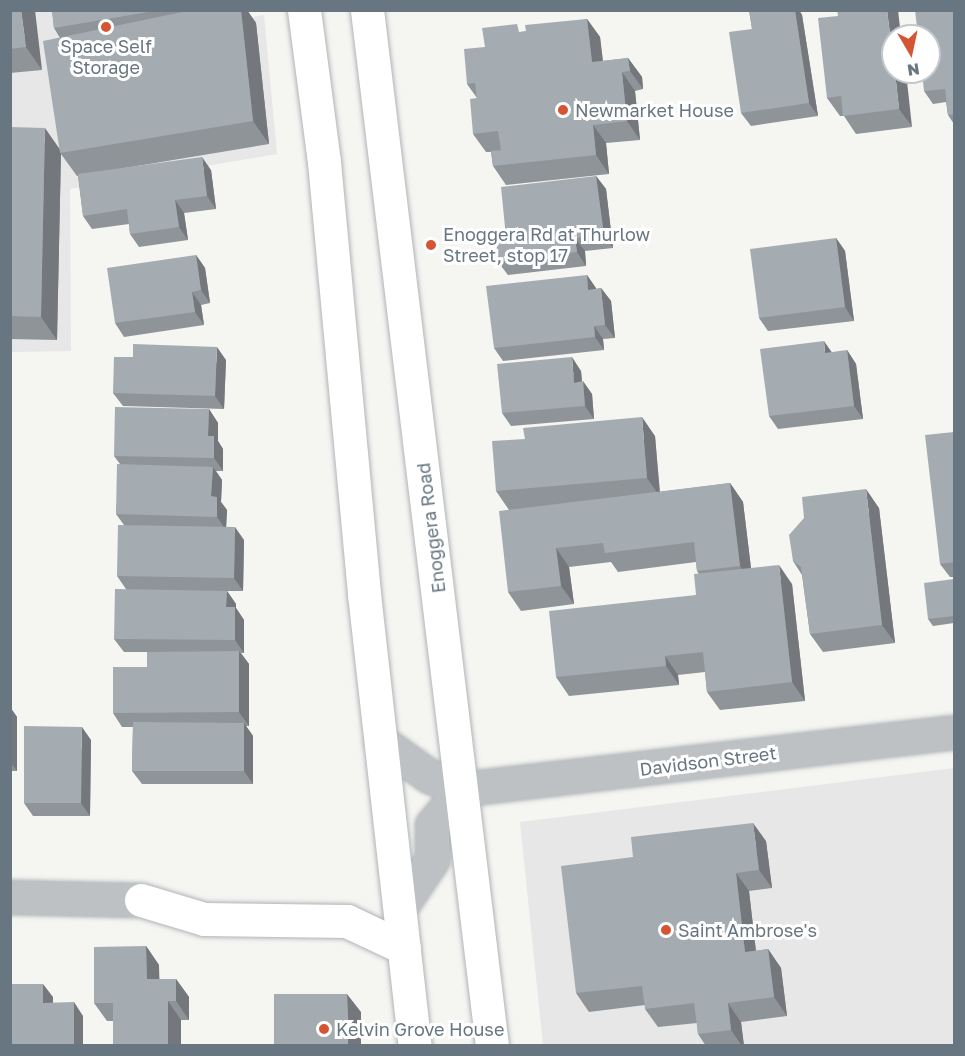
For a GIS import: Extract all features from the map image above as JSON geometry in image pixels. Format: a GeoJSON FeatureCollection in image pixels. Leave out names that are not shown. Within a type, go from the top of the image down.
{"type":"FeatureCollection","features":[{"type":"Feature","properties":{"kind":"main road"},"geometry":{"type":"LineString","coordinates":[[304,10],[324,162],[380,741],[415,1046]]}},
{"type":"Feature","properties":{"kind":"main road","name":"Enoggera Road"},"geometry":{"type":"LineString","coordinates":[[367,10],[492,1046]]}},
{"type":"Feature","properties":{"kind":"main road"},"geometry":{"type":"LineString","coordinates":[[141,900],[204,919],[347,921],[404,948]]}},
{"type":"Feature","properties":{"kind":"street","name":"Davidson Street"},"geometry":{"type":"LineString","coordinates":[[380,741],[429,776],[462,789],[954,732]]}},
{"type":"Feature","properties":{"kind":"street"},"geometry":{"type":"LineString","coordinates":[[399,909],[432,860],[432,825],[462,789]]}},
{"type":"Feature","properties":{"kind":"street"},"geometry":{"type":"LineString","coordinates":[[10,897],[141,900]]}},
{"type":"Feature","properties":{"kind":"shaded area"},"geometry":{"type":"Polygon","coordinates":[[[246,10],[247,18],[264,15],[277,154],[70,189],[71,351],[11,352],[10,11],[246,10]]]}},
{"type":"Feature","properties":{"kind":"shaded area"},"geometry":{"type":"Polygon","coordinates":[[[954,768],[954,1045],[543,1045],[520,822],[954,768]]]}},
{"type":"Feature","properties":{"kind":"building"},"geometry":{"type":"Polygon","coordinates":[[[10,10],[21,10],[26,47],[10,49],[10,10]]]}},
{"type":"Feature","properties":{"kind":"building"},"geometry":{"type":"Polygon","coordinates":[[[52,10],[160,10],[54,28],[52,10]]]}},
{"type":"Feature","properties":{"kind":"building"},"geometry":{"type":"Polygon","coordinates":[[[192,10],[241,10],[253,121],[60,153],[43,41],[192,10]]]}},
{"type":"Feature","properties":{"kind":"building"},"geometry":{"type":"Polygon","coordinates":[[[749,10],[795,10],[809,103],[741,113],[729,32],[752,29],[749,10]]]}},
{"type":"Feature","properties":{"kind":"building"},"geometry":{"type":"Polygon","coordinates":[[[837,10],[887,10],[889,24],[881,24],[881,84],[896,84],[899,109],[843,116],[841,96],[827,98],[818,18],[838,16],[837,10]]]}},
{"type":"Feature","properties":{"kind":"building"},"geometry":{"type":"Polygon","coordinates":[[[915,10],[954,10],[954,114],[948,115],[945,89],[924,91],[923,84],[941,84],[941,24],[917,24],[915,10]]]}},
{"type":"Feature","properties":{"kind":"building","name":"Newmarket House"},"geometry":{"type":"Polygon","coordinates":[[[587,19],[592,62],[628,58],[630,71],[622,72],[627,121],[593,125],[596,155],[493,166],[491,151],[501,150],[498,131],[473,134],[470,99],[477,98],[475,83],[467,84],[464,49],[485,47],[482,28],[517,24],[519,32],[526,31],[525,25],[587,19]]]}},
{"type":"Feature","properties":{"kind":"building"},"geometry":{"type":"Polygon","coordinates":[[[10,127],[45,128],[41,317],[10,316],[10,127]]]}},
{"type":"Feature","properties":{"kind":"building"},"geometry":{"type":"Polygon","coordinates":[[[202,157],[207,196],[175,200],[179,227],[130,234],[127,209],[83,216],[78,174],[202,157]]]}},
{"type":"Feature","properties":{"kind":"building"},"geometry":{"type":"Polygon","coordinates":[[[596,176],[604,235],[575,238],[577,252],[498,262],[496,238],[506,237],[501,187],[596,176]]]}},
{"type":"Feature","properties":{"kind":"building"},"geometry":{"type":"Polygon","coordinates":[[[836,238],[845,307],[759,318],[750,249],[836,238]]]}},
{"type":"Feature","properties":{"kind":"building"},"geometry":{"type":"Polygon","coordinates":[[[196,255],[201,290],[192,292],[195,312],[115,323],[107,268],[196,255]]]}},
{"type":"Feature","properties":{"kind":"building"},"geometry":{"type":"Polygon","coordinates":[[[587,275],[588,290],[601,288],[605,325],[594,326],[595,337],[494,348],[486,286],[587,275]]]}},
{"type":"Feature","properties":{"kind":"building"},"geometry":{"type":"Polygon","coordinates":[[[824,341],[825,353],[847,350],[854,406],[769,416],[760,349],[824,341]]]}},
{"type":"Feature","properties":{"kind":"building"},"geometry":{"type":"Polygon","coordinates":[[[133,344],[217,347],[215,396],[113,393],[114,357],[133,357],[133,344]]]}},
{"type":"Feature","properties":{"kind":"building"},"geometry":{"type":"Polygon","coordinates":[[[572,357],[574,383],[583,381],[585,406],[502,413],[497,364],[572,357]]]}},
{"type":"Feature","properties":{"kind":"building"},"geometry":{"type":"Polygon","coordinates":[[[115,407],[209,409],[208,436],[214,436],[214,458],[114,456],[115,407]]]}},
{"type":"Feature","properties":{"kind":"building"},"geometry":{"type":"Polygon","coordinates":[[[642,417],[647,478],[496,491],[492,441],[525,439],[523,428],[642,417]]]}},
{"type":"Feature","properties":{"kind":"building"},"geometry":{"type":"Polygon","coordinates":[[[954,432],[954,562],[940,564],[925,435],[954,432]]]}},
{"type":"Feature","properties":{"kind":"building"},"geometry":{"type":"Polygon","coordinates":[[[117,464],[213,467],[211,496],[217,497],[217,517],[116,514],[117,464]]]}},
{"type":"Feature","properties":{"kind":"building"},"geometry":{"type":"Polygon","coordinates":[[[730,483],[740,566],[697,571],[694,542],[605,553],[603,543],[556,548],[561,586],[508,592],[499,511],[730,483]]]}},
{"type":"Feature","properties":{"kind":"building"},"geometry":{"type":"Polygon","coordinates":[[[866,489],[882,625],[810,634],[801,567],[793,561],[789,535],[804,518],[802,497],[866,489]]]}},
{"type":"Feature","properties":{"kind":"building"},"geometry":{"type":"Polygon","coordinates":[[[118,525],[235,527],[234,578],[117,576],[118,525]]]}},
{"type":"Feature","properties":{"kind":"building"},"geometry":{"type":"Polygon","coordinates":[[[779,565],[792,682],[707,692],[703,652],[665,656],[666,666],[556,677],[549,611],[696,595],[694,574],[779,565]]]}},
{"type":"Feature","properties":{"kind":"building"},"geometry":{"type":"Polygon","coordinates":[[[954,579],[954,616],[928,619],[924,583],[954,579]]]}},
{"type":"Feature","properties":{"kind":"building"},"geometry":{"type":"Polygon","coordinates":[[[115,589],[227,591],[226,607],[235,607],[235,640],[114,639],[115,589]]]}},
{"type":"Feature","properties":{"kind":"building"},"geometry":{"type":"Polygon","coordinates":[[[239,651],[239,712],[113,713],[113,667],[147,667],[147,652],[239,651]]]}},
{"type":"Feature","properties":{"kind":"building"},"geometry":{"type":"Polygon","coordinates":[[[133,722],[244,723],[244,771],[132,771],[133,722]]]}},
{"type":"Feature","properties":{"kind":"building"},"geometry":{"type":"Polygon","coordinates":[[[24,726],[82,727],[81,803],[24,803],[24,726]]]}},
{"type":"Feature","properties":{"kind":"building","name":"Saint Ambrose's"},"geometry":{"type":"Polygon","coordinates":[[[753,823],[759,870],[736,873],[745,952],[768,949],[774,997],[728,1003],[731,1030],[698,1034],[694,1003],[645,1009],[642,986],[576,993],[561,866],[633,857],[631,837],[753,823]]]}},
{"type":"Feature","properties":{"kind":"building"},"geometry":{"type":"Polygon","coordinates":[[[146,946],[147,979],[176,979],[176,1001],[168,1001],[168,1046],[113,1046],[113,1003],[94,1003],[94,947],[146,946]]]}},
{"type":"Feature","properties":{"kind":"building"},"geometry":{"type":"Polygon","coordinates":[[[11,984],[43,984],[43,1003],[74,1002],[74,1046],[12,1046],[11,984]]]}},
{"type":"Feature","properties":{"kind":"building"},"geometry":{"type":"Polygon","coordinates":[[[274,994],[347,994],[348,1046],[274,1046],[274,994]]]}},
{"type":"Feature","properties":{"kind":"place","name":"Space Self Storage"},"geometry":{"type":"Point","coordinates":[106,27]}},
{"type":"Feature","properties":{"kind":"place","name":"Newmarket House"},"geometry":{"type":"Point","coordinates":[563,110]}},
{"type":"Feature","properties":{"kind":"place","name":"Enoggera Rd at Thurlow Street, stop 17"},"geometry":{"type":"Point","coordinates":[431,245]}},
{"type":"Feature","properties":{"kind":"place","name":"Saint Ambrose's"},"geometry":{"type":"Point","coordinates":[666,930]}},
{"type":"Feature","properties":{"kind":"place","name":"Kelvin Grove House"},"geometry":{"type":"Point","coordinates":[324,1029]}}]}
